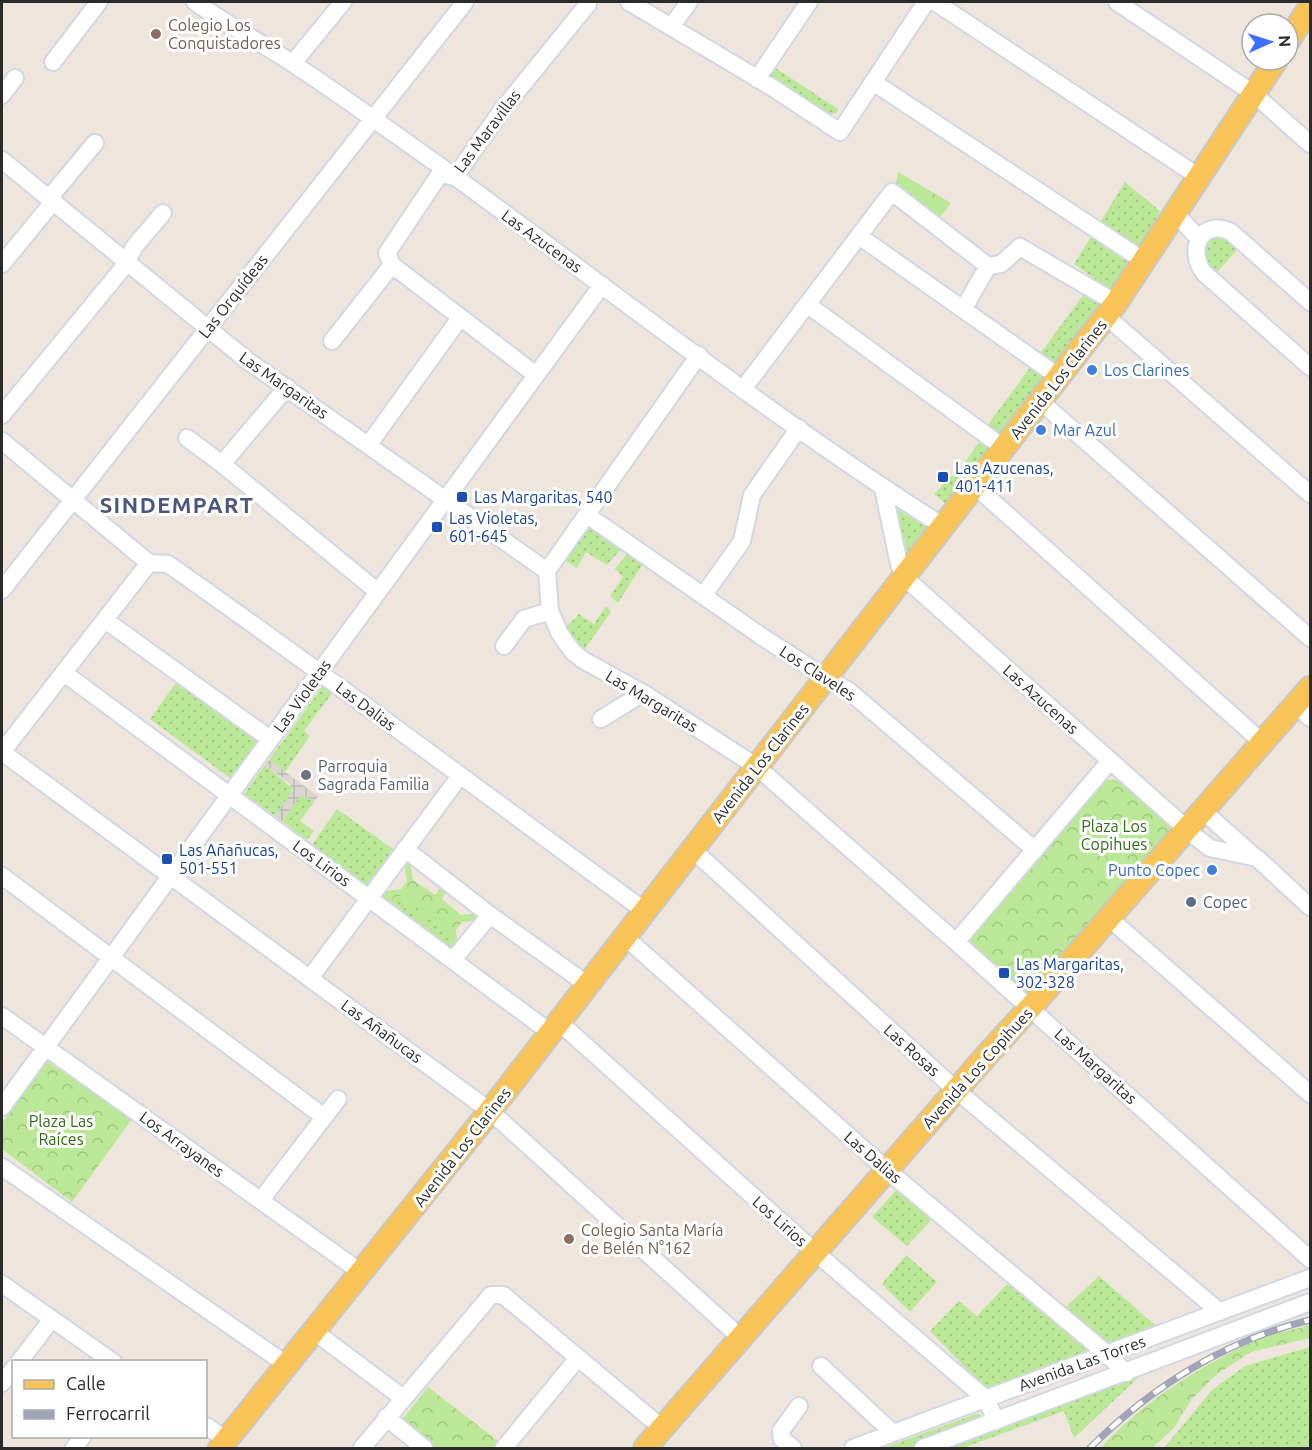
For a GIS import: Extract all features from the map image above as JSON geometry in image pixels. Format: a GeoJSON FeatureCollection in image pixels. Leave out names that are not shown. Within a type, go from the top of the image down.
{"type":"FeatureCollection","features":[{"type":"Feature","properties":{"kind":"main road","name":"Avenida Los Clarines"},"geometry":{"type":"LineString","coordinates":[[223,1444],[490,1111],[1111,310],[1268,72]]}},
{"type":"Feature","properties":{"kind":"main road","name":"Avenida Los Copihues"},"geometry":{"type":"LineString","coordinates":[[645,1449],[956,1090],[1263,743],[1306,704]]}},
{"type":"Feature","properties":{"kind":"street"},"geometry":{"type":"LineString","coordinates":[[53,62],[99,2]]}},
{"type":"Feature","properties":{"kind":"street","name":"Las Azucenas"},"geometry":{"type":"LineString","coordinates":[[195,2],[213,6],[454,177],[743,389],[883,488],[943,526]]}},
{"type":"Feature","properties":{"kind":"street"},"geometry":{"type":"LineString","coordinates":[[293,63],[343,2]]}},
{"type":"Feature","properties":{"kind":"street","name":"Las Orquídeas"},"geometry":{"type":"LineString","coordinates":[[2,590],[465,2]]}},
{"type":"Feature","properties":{"kind":"street","name":"Las Maravillas"},"geometry":{"type":"LineString","coordinates":[[332,341],[392,265],[387,254],[440,174],[454,177],[502,110],[588,4],[586,2]]}},
{"type":"Feature","properties":{"kind":"street"},"geometry":{"type":"LineString","coordinates":[[629,2],[840,132],[926,2]]}},
{"type":"Feature","properties":{"kind":"street"},"geometry":{"type":"LineString","coordinates":[[671,27],[689,2]]}},
{"type":"Feature","properties":{"kind":"street"},"geometry":{"type":"LineString","coordinates":[[757,79],[809,2]]}},
{"type":"Feature","properties":{"kind":"street"},"geometry":{"type":"LineString","coordinates":[[935,2],[1199,177]]}},
{"type":"Feature","properties":{"kind":"street"},"geometry":{"type":"LineString","coordinates":[[1117,2],[1254,94],[1311,144]]}},
{"type":"Feature","properties":{"kind":"street"},"geometry":{"type":"LineString","coordinates":[[2,95],[15,78]]}},
{"type":"Feature","properties":{"kind":"street"},"geometry":{"type":"LineString","coordinates":[[873,82],[1144,261]]}},
{"type":"Feature","properties":{"kind":"street"},"geometry":{"type":"LineString","coordinates":[[2,264],[48,208],[55,190],[95,143]]}},
{"type":"Feature","properties":{"kind":"street","name":"Las Margaritas"},"geometry":{"type":"LineString","coordinates":[[2,160],[248,361],[547,571],[550,611],[560,634],[573,652],[583,660],[643,693],[757,767],[1311,1259]]}},
{"type":"Feature","properties":{"kind":"street"},"geometry":{"type":"LineString","coordinates":[[743,389],[892,192],[988,266],[1001,264],[1020,247],[1111,310],[1311,494]]}},
{"type":"Feature","properties":{"kind":"street"},"geometry":{"type":"LineString","coordinates":[[2,415],[127,263],[134,248],[163,213]]}},
{"type":"Feature","properties":{"kind":"street"},"geometry":{"type":"LineString","coordinates":[[1176,213],[1199,239]]}},
{"type":"Feature","properties":{"kind":"street"},"geometry":{"type":"LineString","coordinates":[[1311,302],[1231,232],[1215,229],[1199,239],[1195,258],[1204,273],[1311,367]]}},
{"type":"Feature","properties":{"kind":"street"},"geometry":{"type":"LineString","coordinates":[[859,236],[1059,377]]}},
{"type":"Feature","properties":{"kind":"street"},"geometry":{"type":"LineString","coordinates":[[392,265],[536,375]]}},
{"type":"Feature","properties":{"kind":"street"},"geometry":{"type":"LineString","coordinates":[[964,308],[988,266]]}},
{"type":"Feature","properties":{"kind":"street","name":"Las Violetas"},"geometry":{"type":"LineString","coordinates":[[2,1107],[602,285]]}},
{"type":"Feature","properties":{"kind":"street"},"geometry":{"type":"LineString","coordinates":[[808,305],[1004,448]]}},
{"type":"Feature","properties":{"kind":"street"},"geometry":{"type":"LineString","coordinates":[[369,444],[460,318]]}},
{"type":"Feature","properties":{"kind":"street"},"geometry":{"type":"LineString","coordinates":[[547,571],[699,356]]}},
{"type":"Feature","properties":{"kind":"street"},"geometry":{"type":"LineString","coordinates":[[222,464],[286,387]]}},
{"type":"Feature","properties":{"kind":"street"},"geometry":{"type":"LineString","coordinates":[[1041,401],[1311,638]]}},
{"type":"Feature","properties":{"kind":"street"},"geometry":{"type":"LineString","coordinates":[[703,596],[742,541],[752,495],[799,428]]}},
{"type":"Feature","properties":{"kind":"street"},"geometry":{"type":"LineString","coordinates":[[188,438],[378,592]]}},
{"type":"Feature","properties":{"kind":"street","name":"Las Dalias"},"geometry":{"type":"LineString","coordinates":[[2,441],[149,563],[168,564],[320,671],[645,911]]}},
{"type":"Feature","properties":{"kind":"street"},"geometry":{"type":"LineString","coordinates":[[975,486],[1263,743]]}},
{"type":"Feature","properties":{"kind":"street"},"geometry":{"type":"LineString","coordinates":[[883,488],[904,577]]}},
{"type":"Feature","properties":{"kind":"street","name":"Los Claveles"},"geometry":{"type":"LineString","coordinates":[[587,515],[703,596],[849,691],[1035,850]]}},
{"type":"Feature","properties":{"kind":"street"},"geometry":{"type":"LineString","coordinates":[[2,752],[149,563]]}},
{"type":"Feature","properties":{"kind":"street","name":"Las Azucenas"},"geometry":{"type":"LineString","coordinates":[[904,577],[1210,848],[1257,858]]}},
{"type":"Feature","properties":{"kind":"street"},"geometry":{"type":"LineString","coordinates":[[504,646],[524,619],[550,611]]}},
{"type":"Feature","properties":{"kind":"street"},"geometry":{"type":"LineString","coordinates":[[105,620],[270,739]]}},
{"type":"Feature","properties":{"kind":"street","name":"Los Lirios"},"geometry":{"type":"LineString","coordinates":[[64,673],[453,960],[555,1027],[986,1398],[996,1421]]}},
{"type":"Feature","properties":{"kind":"street"},"geometry":{"type":"LineString","coordinates":[[601,719],[643,693]]}},
{"type":"Feature","properties":{"kind":"street","name":"Las Añañucas"},"geometry":{"type":"LineString","coordinates":[[2,752],[490,1111],[741,1338]]}},
{"type":"Feature","properties":{"kind":"street"},"geometry":{"type":"LineString","coordinates":[[956,942],[1110,761]]}},
{"type":"Feature","properties":{"kind":"street"},"geometry":{"type":"LineString","coordinates":[[310,978],[460,776]]}},
{"type":"Feature","properties":{"kind":"street"},"geometry":{"type":"LineString","coordinates":[[1203,811],[1311,907]]}},
{"type":"Feature","properties":{"kind":"street"},"geometry":{"type":"LineString","coordinates":[[405,849],[490,915],[588,985]]}},
{"type":"Feature","properties":{"kind":"street","name":"Las Rosas"},"geometry":{"type":"LineString","coordinates":[[693,850],[956,1090],[1220,1312]]}},
{"type":"Feature","properties":{"kind":"street"},"geometry":{"type":"LineString","coordinates":[[2,876],[324,1117]]}},
{"type":"Feature","properties":{"kind":"street"},"geometry":{"type":"LineString","coordinates":[[453,960],[490,915]]}},
{"type":"Feature","properties":{"kind":"street"},"geometry":{"type":"LineString","coordinates":[[1109,918],[1311,1094]]}},
{"type":"Feature","properties":{"kind":"street","name":"Las Dalias"},"geometry":{"type":"LineString","coordinates":[[625,937],[887,1170],[1126,1372]]}},
{"type":"Feature","properties":{"kind":"street","name":"Los Arrayanes"},"geometry":{"type":"LineString","coordinates":[[2,1016],[362,1273]]}},
{"type":"Feature","properties":{"kind":"street"},"geometry":{"type":"LineString","coordinates":[[261,1200],[338,1099]]}},
{"type":"Feature","properties":{"kind":"street"},"geometry":{"type":"LineString","coordinates":[[2,1167],[287,1365]]}},
{"type":"Feature","properties":{"kind":"street","name":"Avenida Las Torres"},"geometry":{"type":"LineString","coordinates":[[853,1449],[1311,1278]]}},
{"type":"Feature","properties":{"kind":"street"},"geometry":{"type":"LineString","coordinates":[[2,1284],[110,1360]]}},
{"type":"Feature","properties":{"kind":"street"},"geometry":{"type":"LineString","coordinates":[[362,1449],[490,1295],[503,1295],[662,1428]]}},
{"type":"Feature","properties":{"kind":"street","name":"Avenida Las Torres"},"geometry":{"type":"LineString","coordinates":[[923,1449],[1311,1302]]}},
{"type":"Feature","properties":{"kind":"street"},"geometry":{"type":"LineString","coordinates":[[21,1360],[52,1319]]}},
{"type":"Feature","properties":{"kind":"street"},"geometry":{"type":"LineString","coordinates":[[315,1332],[403,1398]]}},
{"type":"Feature","properties":{"kind":"street"},"geometry":{"type":"LineString","coordinates":[[504,1449],[578,1358]]}},
{"type":"Feature","properties":{"kind":"street"},"geometry":{"type":"LineString","coordinates":[[821,1366],[893,1433]]}},
{"type":"Feature","properties":{"kind":"street"},"geometry":{"type":"LineString","coordinates":[[2,1383],[12,1370]]}},
{"type":"Feature","properties":{"kind":"street"},"geometry":{"type":"LineString","coordinates":[[794,1449],[782,1439],[780,1431],[799,1406]]}},
{"type":"Feature","properties":{"kind":"street"},"geometry":{"type":"LineString","coordinates":[[386,1418],[424,1449]]}},
{"type":"Feature","properties":{"kind":"street"},"geometry":{"type":"LineString","coordinates":[[207,1427],[223,1444]]}},
{"type":"Feature","properties":{"kind":"green space"},"geometry":{"type":"Polygon","coordinates":[[[773,69],[777,69],[838,109],[837,113],[831,114],[767,79],[773,69]]]}},
{"type":"Feature","properties":{"kind":"green space"},"geometry":{"type":"Polygon","coordinates":[[[898,172],[951,203],[937,221],[895,192],[898,172]]]}},
{"type":"Feature","properties":{"kind":"green space"},"geometry":{"type":"Polygon","coordinates":[[[1125,182],[1160,211],[1112,299],[947,505],[934,494],[972,452],[990,422],[1095,279],[1074,264],[1125,182]]]}},
{"type":"Feature","properties":{"kind":"green space"},"geometry":{"type":"Polygon","coordinates":[[[1212,233],[1242,244],[1212,278],[1199,245],[1212,233]]]}},
{"type":"Feature","properties":{"kind":"green space"},"geometry":{"type":"Polygon","coordinates":[[[897,509],[933,531],[909,561],[897,509]]]}},
{"type":"Feature","properties":{"kind":"green space"},"geometry":{"type":"Polygon","coordinates":[[[591,524],[623,547],[607,565],[586,552],[577,568],[566,561],[591,524]]]}},
{"type":"Feature","properties":{"kind":"green space"},"geometry":{"type":"Polygon","coordinates":[[[629,552],[644,562],[618,603],[610,596],[623,577],[615,569],[629,552]]]}},
{"type":"Feature","properties":{"kind":"green space"},"geometry":{"type":"Polygon","coordinates":[[[606,606],[611,612],[584,650],[572,640],[566,627],[579,614],[594,624],[606,606]]]}},
{"type":"Feature","properties":{"kind":"green space"},"geometry":{"type":"Polygon","coordinates":[[[178,680],[259,739],[230,778],[150,719],[178,680]]]}},
{"type":"Feature","properties":{"kind":"green space"},"geometry":{"type":"Polygon","coordinates":[[[325,683],[336,688],[304,731],[310,736],[285,772],[269,760],[325,683]]]}},
{"type":"Feature","properties":{"kind":"green space"},"geometry":{"type":"Polygon","coordinates":[[[265,765],[292,788],[275,816],[244,794],[265,765]]]}},
{"type":"Feature","properties":{"kind":"green space","name":"Plaza Los Copihues"},"geometry":{"type":"Polygon","coordinates":[[[1113,779],[1120,781],[1168,823],[1171,831],[1031,993],[1023,992],[970,945],[970,938],[1098,788],[1105,781],[1113,779]]]}},
{"type":"Feature","properties":{"kind":"green space"},"geometry":{"type":"Polygon","coordinates":[[[303,795],[314,802],[300,821],[314,831],[307,840],[282,821],[299,797],[303,795]]]}},
{"type":"Feature","properties":{"kind":"green space"},"geometry":{"type":"Polygon","coordinates":[[[337,809],[393,849],[365,889],[309,849],[337,809]]]}},
{"type":"Feature","properties":{"kind":"green space"},"geometry":{"type":"Polygon","coordinates":[[[410,862],[413,880],[435,895],[442,885],[448,889],[442,899],[461,915],[479,913],[479,920],[462,922],[456,930],[458,949],[452,951],[449,931],[428,916],[419,927],[414,923],[422,912],[401,896],[381,899],[381,892],[401,889],[407,881],[404,863],[410,862]]]}},
{"type":"Feature","properties":{"kind":"green space"},"geometry":{"type":"Polygon","coordinates":[[[401,896],[422,912],[414,923],[381,899],[401,896]]]}},
{"type":"Feature","properties":{"kind":"green space"},"geometry":{"type":"Polygon","coordinates":[[[428,916],[449,931],[452,951],[419,927],[428,916]]]}},
{"type":"Feature","properties":{"kind":"green space","name":"Plaza Las Raíces"},"geometry":{"type":"Polygon","coordinates":[[[47,1061],[132,1119],[72,1202],[2,1149],[2,1123],[47,1061]]]}},
{"type":"Feature","properties":{"kind":"green space"},"geometry":{"type":"Polygon","coordinates":[[[900,1186],[934,1217],[907,1246],[872,1217],[900,1186]]]}},
{"type":"Feature","properties":{"kind":"green space"},"geometry":{"type":"Polygon","coordinates":[[[906,1255],[937,1282],[910,1312],[882,1284],[906,1255]]]}},
{"type":"Feature","properties":{"kind":"green space"},"geometry":{"type":"Polygon","coordinates":[[[1099,1276],[1155,1325],[988,1391],[930,1331],[959,1301],[977,1316],[1007,1284],[1052,1320],[1099,1276]]]}},
{"type":"Feature","properties":{"kind":"green space"},"geometry":{"type":"Polygon","coordinates":[[[1310,1325],[1310,1338],[1251,1352],[1217,1374],[1191,1400],[1174,1428],[1152,1448],[1101,1448],[1135,1415],[1199,1370],[1265,1337],[1310,1325]]]}},
{"type":"Feature","properties":{"kind":"green space"},"geometry":{"type":"Polygon","coordinates":[[[1310,1347],[1310,1448],[1164,1448],[1212,1390],[1245,1366],[1310,1347]]]}},
{"type":"Feature","properties":{"kind":"green space"},"geometry":{"type":"Polygon","coordinates":[[[1143,1373],[1074,1438],[1064,1411],[963,1448],[942,1448],[1143,1373]]]}},
{"type":"Feature","properties":{"kind":"green space"},"geometry":{"type":"Polygon","coordinates":[[[428,1387],[498,1441],[492,1448],[430,1448],[398,1425],[428,1387]]]}},
{"type":"Feature","properties":{"kind":"green space"},"geometry":{"type":"Polygon","coordinates":[[[976,1414],[981,1415],[982,1420],[915,1448],[883,1448],[976,1414]]]}},
{"type":"Feature","properties":{"kind":"shaded area"},"geometry":{"type":"Polygon","coordinates":[[[269,760],[318,796],[314,802],[307,797],[299,797],[282,821],[275,816],[292,788],[289,783],[265,765],[269,760]]]}},
{"type":"Feature","properties":{"kind":"railway"},"geometry":{"type":"LineString","coordinates":[[1090,1448],[1138,1405],[1191,1369],[1249,1340],[1310,1320]]}},
{"type":"Feature","properties":{"kind":"place","name":"Colegio Los Conquistadores"},"geometry":{"type":"Point","coordinates":[156,34]}},
{"type":"Feature","properties":{"kind":"place","name":"Los Clarines"},"geometry":{"type":"Point","coordinates":[1092,370]}},
{"type":"Feature","properties":{"kind":"place","name":"Mar Azul"},"geometry":{"type":"Point","coordinates":[1041,430]}},
{"type":"Feature","properties":{"kind":"place","name":"Las Azucenas, 401-411"},"geometry":{"type":"Point","coordinates":[943,477]}},
{"type":"Feature","properties":{"kind":"place","name":"Las Margaritas, 540"},"geometry":{"type":"Point","coordinates":[462,497]}},
{"type":"Feature","properties":{"kind":"place","name":"Las Violetas, 601-645"},"geometry":{"type":"Point","coordinates":[437,527]}},
{"type":"Feature","properties":{"kind":"place","name":"Parroquia Sagrada Familia"},"geometry":{"type":"Point","coordinates":[306,775]}},
{"type":"Feature","properties":{"kind":"place","name":"Las Añañucas, 501-551"},"geometry":{"type":"Point","coordinates":[167,859]}},
{"type":"Feature","properties":{"kind":"place","name":"Punto Copec"},"geometry":{"type":"Point","coordinates":[1212,870]}},
{"type":"Feature","properties":{"kind":"place","name":"Copec"},"geometry":{"type":"Point","coordinates":[1191,902]}},
{"type":"Feature","properties":{"kind":"place","name":"Las Margaritas, 302-328"},"geometry":{"type":"Point","coordinates":[1004,973]}},
{"type":"Feature","properties":{"kind":"place","name":"Colegio Santa María de Belén N°162"},"geometry":{"type":"Point","coordinates":[569,1239]}},
{"type":"Feature","properties":{"kind":"district","name":"SINDEMPART"},"geometry":{"type":"Point","coordinates":[177,504]}}]}
